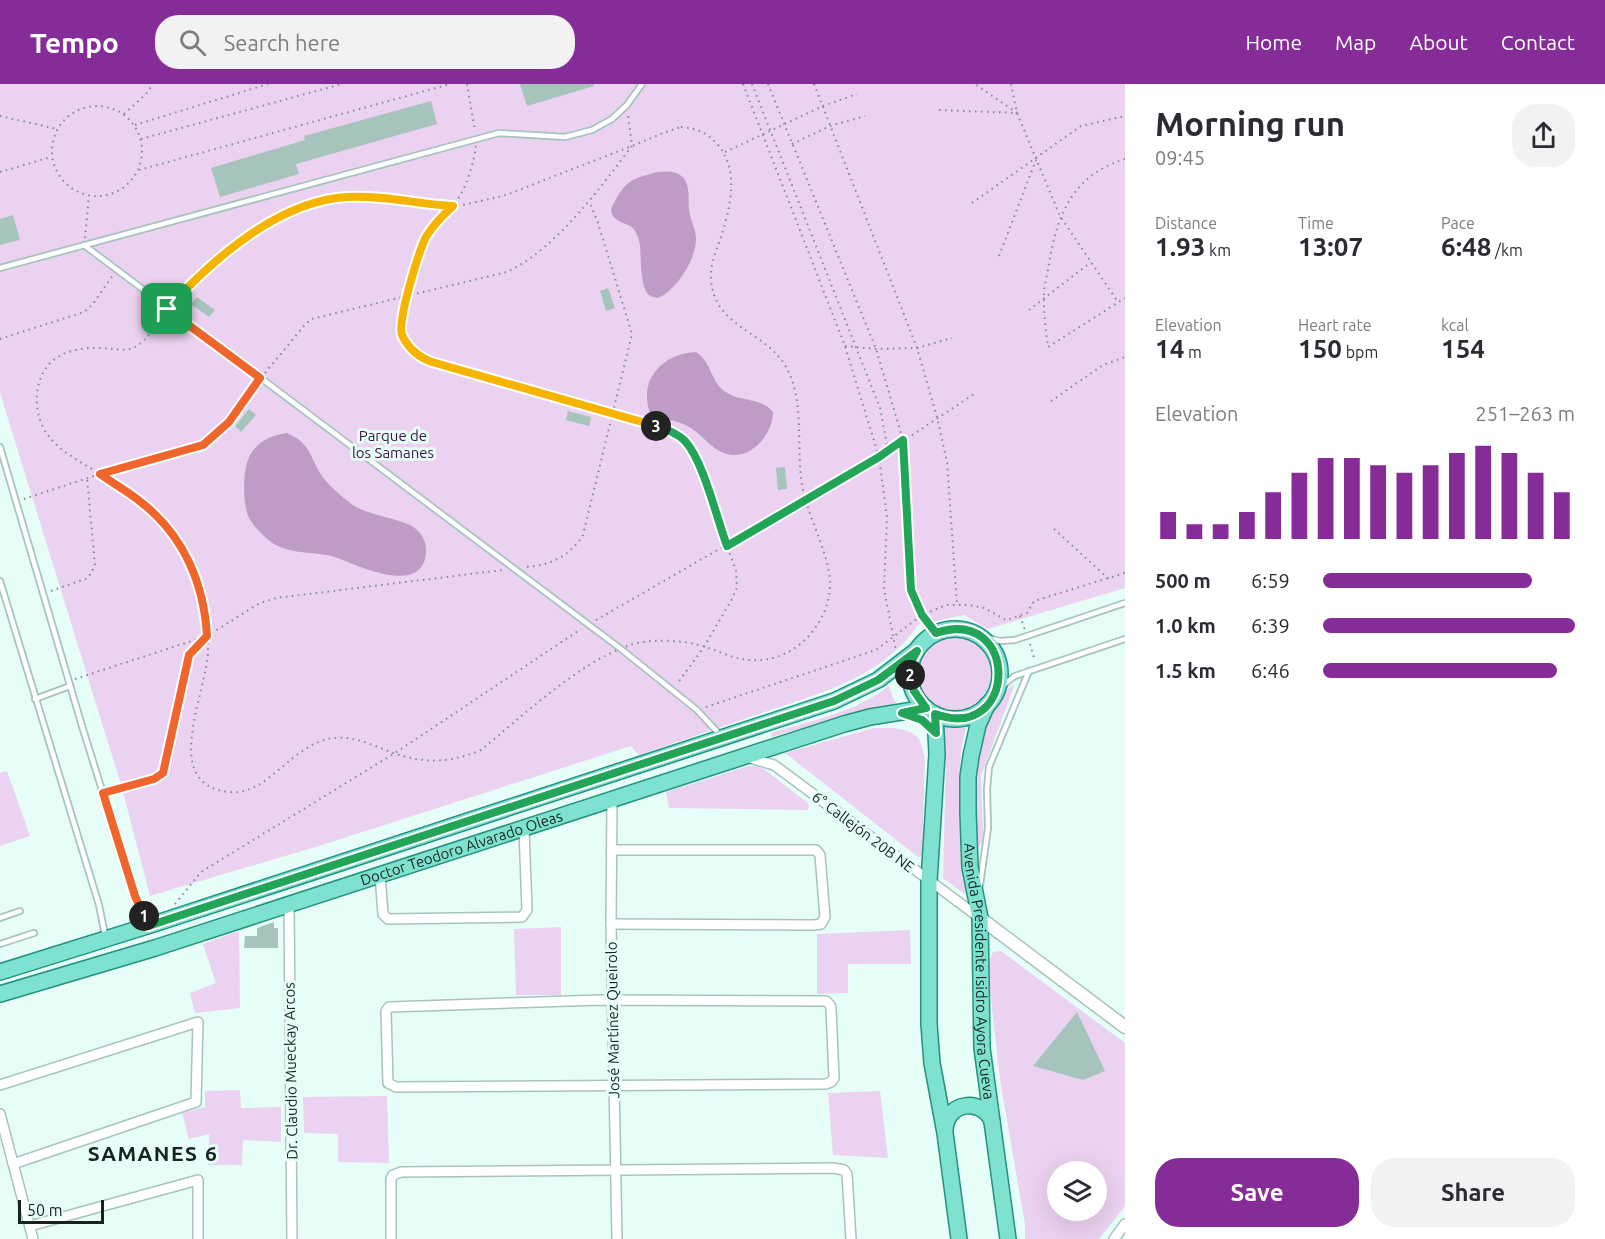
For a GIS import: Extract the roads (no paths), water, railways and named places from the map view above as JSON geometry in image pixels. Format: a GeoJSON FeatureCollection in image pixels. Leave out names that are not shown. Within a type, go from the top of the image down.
{"type":"FeatureCollection","features":[{"type":"Feature","properties":{"kind":"main road"},"geometry":{"type":"LineString","coordinates":[[953,629],[977,635],[987,642],[999,662],[1000,674],[991,701],[976,714],[956,719],[931,711],[919,700],[911,681],[912,660],[917,651],[936,633],[953,629]]}},
{"type":"Feature","properties":{"kind":"main road","name":"Doctor Teodoro Alvarado Oleas"},"geometry":{"type":"LineString","coordinates":[[0,972],[148,926],[834,701],[878,680],[917,651]]}},
{"type":"Feature","properties":{"kind":"main road","name":"Avenida Presidente Isidro Ayora Cueva"},"geometry":{"type":"LineString","coordinates":[[991,701],[976,731],[968,777],[970,867],[980,915],[982,1048],[1008,1239]]}},
{"type":"Feature","properties":{"kind":"main road"},"geometry":{"type":"LineString","coordinates":[[931,711],[936,733],[937,754],[929,881],[929,1024],[932,1063],[945,1133],[959,1239]]}},
{"type":"Feature","properties":{"kind":"main road","name":"Doctor Teodoro Alvarado Oleas"},"geometry":{"type":"LineString","coordinates":[[0,994],[155,948],[844,724],[870,717],[931,711]]}},
{"type":"Feature","properties":{"kind":"main road"},"geometry":{"type":"LineString","coordinates":[[902,713],[922,720],[936,733]]}},
{"type":"Feature","properties":{"kind":"main road"},"geometry":{"type":"LineString","coordinates":[[945,1133],[945,1124],[949,1115],[964,1105],[983,1108],[993,1124]]}},
{"type":"Feature","properties":{"kind":"street","name":"6° Callejón 20B NE"},"geometry":{"type":"LineString","coordinates":[[741,758],[751,758],[774,765],[929,881],[980,915]]}},
{"type":"Feature","properties":{"kind":"street","name":"José Martínez Queirolo"},"geometry":{"type":"LineString","coordinates":[[612,801],[611,924],[617,1239]]}},
{"type":"Feature","properties":{"kind":"street"},"geometry":{"type":"LineString","coordinates":[[380,875],[383,914],[388,919],[522,917],[527,910],[524,829]]}},
{"type":"Feature","properties":{"kind":"street"},"geometry":{"type":"LineString","coordinates":[[611,924],[814,925],[821,924],[825,916],[821,858],[816,850],[612,850]]}},
{"type":"Feature","properties":{"kind":"street","name":"Dr. Claudio Mueckay Arcos"},"geometry":{"type":"LineString","coordinates":[[289,904],[292,1239]]}},
{"type":"Feature","properties":{"kind":"street"},"geometry":{"type":"LineString","coordinates":[[980,915],[1125,1027]]}},
{"type":"Feature","properties":{"kind":"street"},"geometry":{"type":"LineString","coordinates":[[614,1000],[826,1001],[831,1005],[834,1078],[826,1084],[614,1084],[391,1086],[387,1079],[386,1011],[387,1008],[393,1006],[614,1000]]}},
{"type":"Feature","properties":{"kind":"street"},"geometry":{"type":"LineString","coordinates":[[0,1085],[198,1022],[196,1102],[13,1164]]}},
{"type":"Feature","properties":{"kind":"street"},"geometry":{"type":"LineString","coordinates":[[0,1114],[33,1239]]}},
{"type":"Feature","properties":{"kind":"street"},"geometry":{"type":"LineString","coordinates":[[391,1239],[391,1179],[397,1173],[839,1168],[847,1174],[851,1239]]}},
{"type":"Feature","properties":{"kind":"street"},"geometry":{"type":"LineString","coordinates":[[30,1226],[198,1180],[198,1239]]}},
{"type":"Feature","properties":{"kind":"street"},"geometry":{"type":"LineString","coordinates":[[1114,1239],[1125,1224]]}},
{"type":"Feature","properties":{"kind":"lane"},"geometry":{"type":"LineString","coordinates":[[0,268],[500,133],[565,137],[592,130],[612,119],[627,105],[642,84]]}},
{"type":"Feature","properties":{"kind":"lane"},"geometry":{"type":"LineString","coordinates":[[84,245],[621,649],[698,710],[722,738]]}},
{"type":"Feature","properties":{"kind":"lane"},"geometry":{"type":"LineString","coordinates":[[0,447],[2,461],[103,793],[135,896],[148,926]]}},
{"type":"Feature","properties":{"kind":"lane"},"geometry":{"type":"LineString","coordinates":[[0,581],[99,905],[106,939]]}},
{"type":"Feature","properties":{"kind":"lane"},"geometry":{"type":"LineString","coordinates":[[977,635],[1000,641],[1015,640],[1125,603]]}},
{"type":"Feature","properties":{"kind":"lane"},"geometry":{"type":"LineString","coordinates":[[991,701],[1008,681],[1029,671],[1125,639]]}},
{"type":"Feature","properties":{"kind":"lane"},"geometry":{"type":"LineString","coordinates":[[980,915],[981,880],[988,828],[989,767],[1029,671]]}},
{"type":"Feature","properties":{"kind":"lane"},"geometry":{"type":"LineString","coordinates":[[35,699],[70,686]]}},
{"type":"Feature","properties":{"kind":"lane"},"geometry":{"type":"LineString","coordinates":[[0,918],[20,911]]}},
{"type":"Feature","properties":{"kind":"lane"},"geometry":{"type":"LineString","coordinates":[[0,944],[34,933]]}},
{"type":"Feature","properties":{"kind":"district","name":"SAMANES 6"},"geometry":{"type":"Point","coordinates":[153,1154]}},
{"type":"Feature","properties":{"kind":"park label","name":"Parque de los Samanes"},"geometry":{"type":"Point","coordinates":[393,444]}}]}
